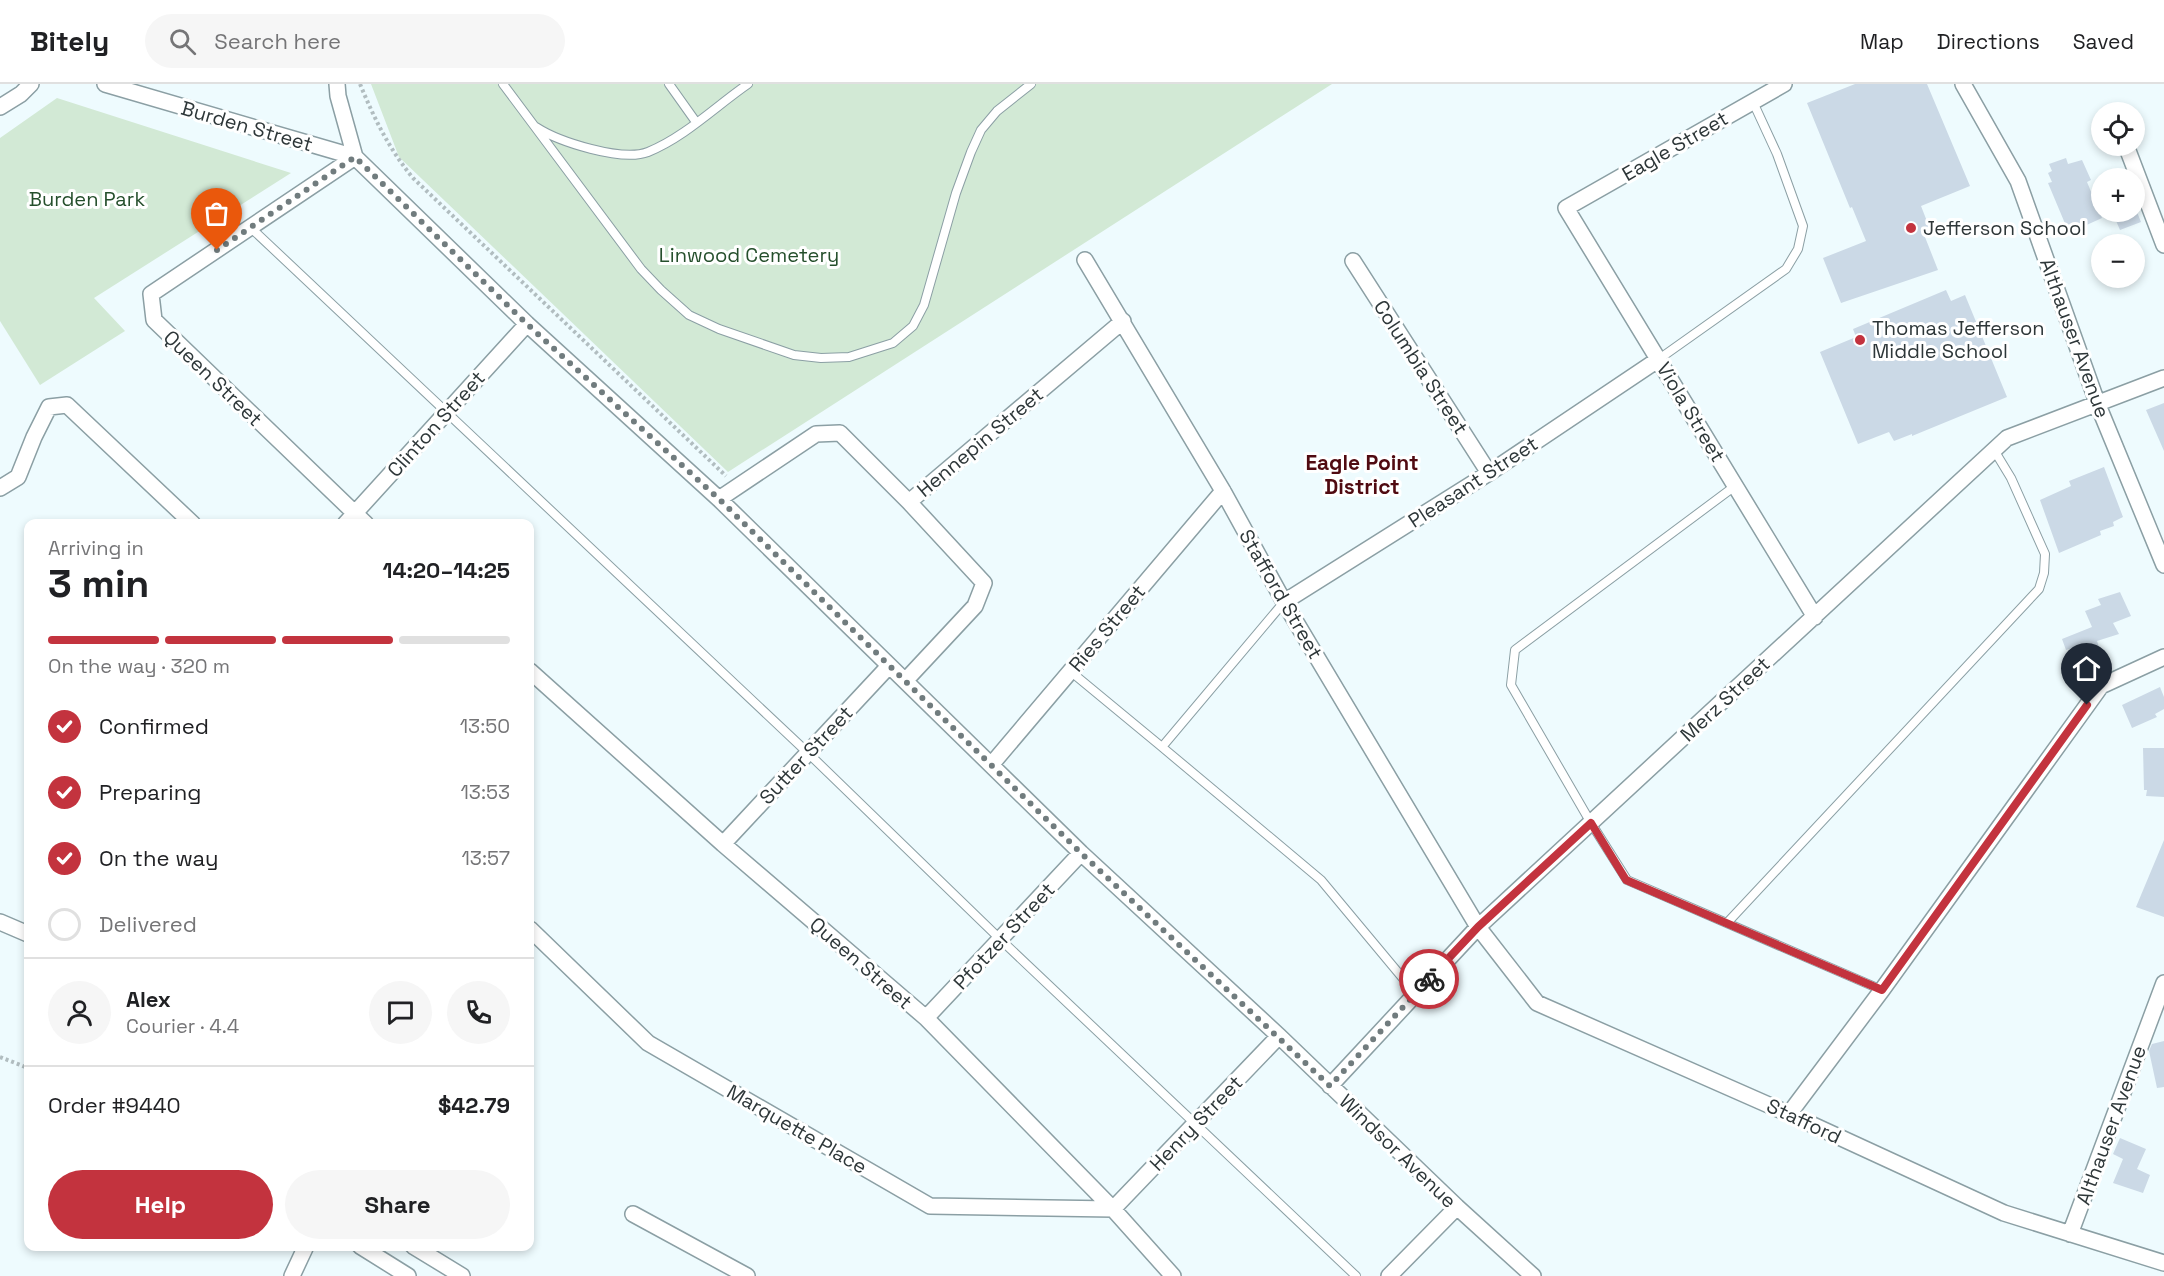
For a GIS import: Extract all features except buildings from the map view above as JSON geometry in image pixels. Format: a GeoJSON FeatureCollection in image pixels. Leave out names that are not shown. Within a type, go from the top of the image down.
{"type":"FeatureCollection","features":[{"type":"Feature","properties":{"kind":"street"},"geometry":{"type":"LineString","coordinates":[[0,108],[31,84]]}},
{"type":"Feature","properties":{"kind":"street","name":"Burden Street"},"geometry":{"type":"LineString","coordinates":[[105,84],[355,157]]}},
{"type":"Feature","properties":{"kind":"street"},"geometry":{"type":"LineString","coordinates":[[337,84],[338,96],[355,157]]}},
{"type":"Feature","properties":{"kind":"street","name":"Eagle Street"},"geometry":{"type":"LineString","coordinates":[[1566,208],[1784,84]]}},
{"type":"Feature","properties":{"kind":"street","name":"Althauser Avenue"},"geometry":{"type":"LineString","coordinates":[[1963,84],[2019,181],[2098,405],[2164,565]]}},
{"type":"Feature","properties":{"kind":"street"},"geometry":{"type":"LineString","coordinates":[[2130,156],[2164,245]]}},
{"type":"Feature","properties":{"kind":"street","name":"Queen Street"},"geometry":{"type":"LineString","coordinates":[[355,157],[151,294],[153,320],[355,519]]}},
{"type":"Feature","properties":{"kind":"street","name":"Windsor Avenue"},"geometry":{"type":"LineString","coordinates":[[355,157],[527,324],[719,499],[1081,853],[1533,1276]]}},
{"type":"Feature","properties":{"kind":"street","name":"Viola Street"},"geometry":{"type":"LineString","coordinates":[[1566,208],[1815,617]]}},
{"type":"Feature","properties":{"kind":"street","name":"Stafford Street"},"geometry":{"type":"LineString","coordinates":[[1085,260],[1223,491],[1284,602],[1478,927]]}},
{"type":"Feature","properties":{"kind":"street","name":"Columbia Street"},"geometry":{"type":"LineString","coordinates":[[1353,261],[1489,473]]}},
{"type":"Feature","properties":{"kind":"street","name":"Hennepin Street"},"geometry":{"type":"LineString","coordinates":[[719,499],[816,434],[840,434],[909,502],[1123,321]]}},
{"type":"Feature","properties":{"kind":"street","name":"Clinton Street"},"geometry":{"type":"LineString","coordinates":[[357,519],[447,412],[527,324]]}},
{"type":"Feature","properties":{"kind":"street","name":"Pleasant Street"},"geometry":{"type":"LineString","coordinates":[[1284,602],[1489,473],[1659,359]]}},
{"type":"Feature","properties":{"kind":"street","name":"Merz Street"},"geometry":{"type":"LineString","coordinates":[[1330,1086],[1478,927],[2007,438],[2164,378]]}},
{"type":"Feature","properties":{"kind":"street"},"geometry":{"type":"LineString","coordinates":[[0,488],[18,477],[49,407],[67,405],[188,519]]}},
{"type":"Feature","properties":{"kind":"street","name":"Ries Street"},"geometry":{"type":"LineString","coordinates":[[991,765],[1223,491]]}},
{"type":"Feature","properties":{"kind":"street"},"geometry":{"type":"LineString","coordinates":[[905,681],[975,606],[984,584],[909,502]]}},
{"type":"Feature","properties":{"kind":"street"},"geometry":{"type":"LineString","coordinates":[[1789,1114],[1882,990],[2101,686],[2164,657]]}},
{"type":"Feature","properties":{"kind":"street","name":"Sutter Street"},"geometry":{"type":"LineString","coordinates":[[723,844],[889,666]]}},
{"type":"Feature","properties":{"kind":"street","name":"Queen Street"},"geometry":{"type":"LineString","coordinates":[[534,674],[723,844],[926,1018],[1113,1209],[1173,1276]]}},
{"type":"Feature","properties":{"kind":"street","name":"Pfotzer Street"},"geometry":{"type":"LineString","coordinates":[[926,1018],[1081,853]]}},
{"type":"Feature","properties":{"kind":"street"},"geometry":{"type":"LineString","coordinates":[[0,922],[24,932]]}},
{"type":"Feature","properties":{"kind":"street","name":"Stafford"},"geometry":{"type":"LineString","coordinates":[[1478,927],[1537,1003],[1789,1114],[2004,1214],[2164,1263]]}},
{"type":"Feature","properties":{"kind":"street","name":"Marquette Place"},"geometry":{"type":"LineString","coordinates":[[534,933],[648,1043],[930,1206],[1113,1209]]}},
{"type":"Feature","properties":{"kind":"street","name":"Althauser Avenue"},"geometry":{"type":"LineString","coordinates":[[2070,1234],[2164,983]]}},
{"type":"Feature","properties":{"kind":"street","name":"Henry Street"},"geometry":{"type":"LineString","coordinates":[[1113,1209],[1279,1036]]}},
{"type":"Feature","properties":{"kind":"street"},"geometry":{"type":"LineString","coordinates":[[1389,1276],[1457,1207]]}},
{"type":"Feature","properties":{"kind":"street"},"geometry":{"type":"LineString","coordinates":[[633,1214],[747,1276]]}},
{"type":"Feature","properties":{"kind":"street"},"geometry":{"type":"LineString","coordinates":[[292,1276],[304,1251]]}},
{"type":"Feature","properties":{"kind":"street"},"geometry":{"type":"LineString","coordinates":[[368,1251],[408,1276]]}},
{"type":"Feature","properties":{"kind":"street"},"geometry":{"type":"LineString","coordinates":[[422,1251],[462,1276]]}},
{"type":"Feature","properties":{"kind":"lane"},"geometry":{"type":"LineString","coordinates":[[503,84],[661,291],[689,315],[719,329],[794,355],[821,358],[849,357],[893,344],[912,326],[924,305],[956,193],[981,130],[997,111],[1030,84]]}},
{"type":"Feature","properties":{"kind":"lane"},"geometry":{"type":"LineString","coordinates":[[669,84],[696,122]]}},
{"type":"Feature","properties":{"kind":"lane"},"geometry":{"type":"LineString","coordinates":[[532,124],[566,142],[598,151],[645,153],[669,142],[748,84]]}},
{"type":"Feature","properties":{"kind":"lane"},"geometry":{"type":"LineString","coordinates":[[1659,359],[1786,269],[1798,249],[1803,226],[1777,154],[1753,102]]}},
{"type":"Feature","properties":{"kind":"lane"},"geometry":{"type":"LineString","coordinates":[[250,227],[808,753],[1000,939],[1356,1276]]}},
{"type":"Feature","properties":{"kind":"lane"},"geometry":{"type":"LineString","coordinates":[[1727,923],[2038,589],[2044,573],[2045,554],[2012,478],[1994,450]]}},
{"type":"Feature","properties":{"kind":"lane"},"geometry":{"type":"LineString","coordinates":[[1736,486],[1515,650],[1511,685],[1626,880],[1882,990]]}},
{"type":"Feature","properties":{"kind":"lane"},"geometry":{"type":"LineString","coordinates":[[1162,747],[1284,602]]}},
{"type":"Feature","properties":{"kind":"lane"},"geometry":{"type":"LineString","coordinates":[[1070,671],[1321,880],[1416,994]]}},
{"type":"Feature","properties":{"kind":"path"},"geometry":{"type":"LineString","coordinates":[[360,84],[385,137],[412,178],[738,486]]}},
{"type":"Feature","properties":{"kind":"path"},"geometry":{"type":"LineString","coordinates":[[0,1057],[24,1066]]}},
{"type":"Feature","properties":{"kind":"green space","name":"Linwood Cemetery"},"geometry":{"type":"Polygon","coordinates":[[[371,84],[1332,84],[728,472],[399,157],[371,84]]]}},
{"type":"Feature","properties":{"kind":"green space","name":"Burden Park"},"geometry":{"type":"Polygon","coordinates":[[[57,98],[291,173],[94,298],[125,331],[40,385],[0,321],[0,138],[57,98]]]}},
{"type":"Feature","properties":{"kind":"way so far"},"geometry":{"type":"LineString","coordinates":[[217,250],[355,157],[527,324],[719,499],[1081,853],[1330,1086],[1429,979]]}},
{"type":"Feature","properties":{"kind":"place","name":"Jefferson School"},"geometry":{"type":"Point","coordinates":[1911,228]}},
{"type":"Feature","properties":{"kind":"place","name":"Thomas Jefferson Middle School"},"geometry":{"type":"Point","coordinates":[1860,340]}},
{"type":"Feature","properties":{"kind":"district","name":"Eagle Point District"},"geometry":{"type":"Point","coordinates":[1362,474]}},
{"type":"Feature","properties":{"kind":"route"},"geometry":{"type":"LineString","coordinates":[[1429,979],[1478,927],[1591,823],[1626,880],[1882,990],[2087,705]]}}]}
